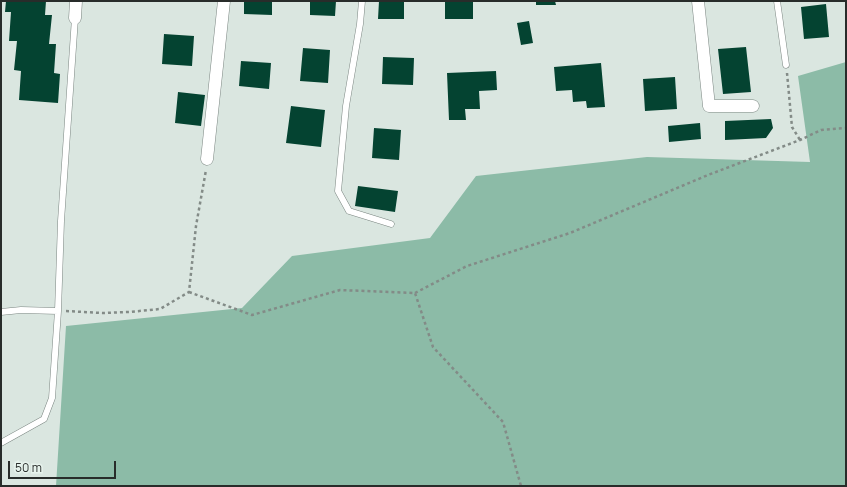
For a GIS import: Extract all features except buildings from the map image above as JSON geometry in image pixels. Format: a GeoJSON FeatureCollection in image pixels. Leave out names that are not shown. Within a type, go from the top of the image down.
{"type":"FeatureCollection","features":[{"type":"Feature","properties":{"kind":"street"},"geometry":{"type":"LineString","coordinates":[[75,18],[76,1]]}},
{"type":"Feature","properties":{"kind":"street"},"geometry":{"type":"LineString","coordinates":[[207,160],[224,1]]}},
{"type":"Feature","properties":{"kind":"street"},"geometry":{"type":"LineString","coordinates":[[698,1],[709,106],[753,106]]}},
{"type":"Feature","properties":{"kind":"lane"},"geometry":{"type":"LineString","coordinates":[[362,1],[360,24],[346,106],[338,191],[349,211],[391,224]]}},
{"type":"Feature","properties":{"kind":"lane"},"geometry":{"type":"LineString","coordinates":[[777,1],[786,65]]}},
{"type":"Feature","properties":{"kind":"lane"},"geometry":{"type":"LineString","coordinates":[[1,443],[44,419],[52,398],[58,311],[61,221],[75,18]]}},
{"type":"Feature","properties":{"kind":"lane"},"geometry":{"type":"LineString","coordinates":[[1,312],[21,310],[58,311]]}},
{"type":"Feature","properties":{"kind":"path"},"geometry":{"type":"LineString","coordinates":[[786,65],[792,127],[800,140]]}},
{"type":"Feature","properties":{"kind":"path"},"geometry":{"type":"LineString","coordinates":[[58,311],[102,313],[160,309],[189,292],[252,314],[340,290],[415,293],[467,266],[570,233],[708,175],[800,140],[821,130],[846,128]]}},
{"type":"Feature","properties":{"kind":"path"},"geometry":{"type":"LineString","coordinates":[[189,292],[196,226],[207,160]]}},
{"type":"Feature","properties":{"kind":"path"},"geometry":{"type":"LineString","coordinates":[[415,293],[432,347],[502,422],[521,486]]}},
{"type":"Feature","properties":{"kind":"green space"},"geometry":{"type":"Polygon","coordinates":[[[846,62],[846,486],[56,486],[66,326],[242,308],[292,256],[430,238],[476,176],[647,157],[810,162],[798,76],[846,62]]]}}]}
